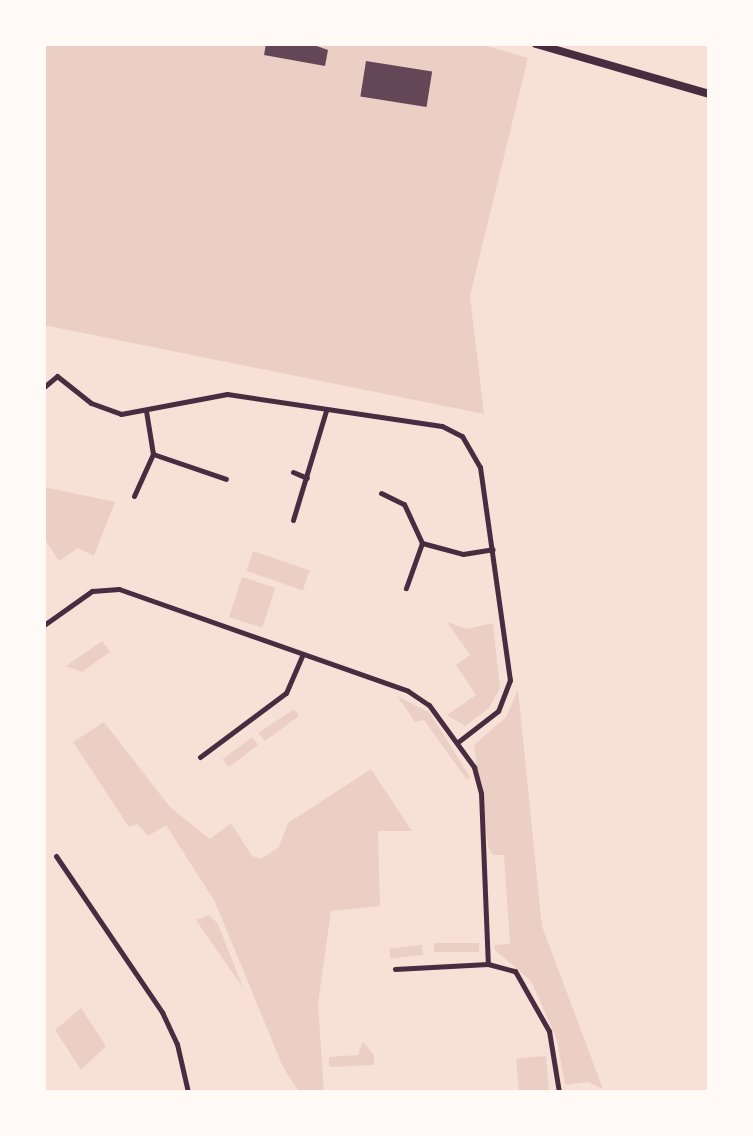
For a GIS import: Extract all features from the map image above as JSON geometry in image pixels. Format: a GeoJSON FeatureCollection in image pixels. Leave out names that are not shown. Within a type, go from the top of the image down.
{"type":"FeatureCollection","features":[{"type":"Feature","properties":{"kind":"main road"},"geometry":{"type":"LineString","coordinates":[[536,44],[709,94]]}},
{"type":"Feature","properties":{"kind":"street"},"geometry":{"type":"LineString","coordinates":[[44,387],[57,376],[91,403],[121,414],[227,394],[442,426],[462,436],[480,467],[509,691],[498,711],[459,741]]}},
{"type":"Feature","properties":{"kind":"street"},"geometry":{"type":"LineString","coordinates":[[134,496],[153,454],[146,411]]}},
{"type":"Feature","properties":{"kind":"street"},"geometry":{"type":"LineString","coordinates":[[293,520],[326,411]]}},
{"type":"Feature","properties":{"kind":"street"},"geometry":{"type":"LineString","coordinates":[[153,454],[226,479]]}},
{"type":"Feature","properties":{"kind":"street"},"geometry":{"type":"LineString","coordinates":[[293,472],[307,478]]}},
{"type":"Feature","properties":{"kind":"street"},"geometry":{"type":"LineString","coordinates":[[381,493],[404,504],[422,543],[406,588]]}},
{"type":"Feature","properties":{"kind":"street"},"geometry":{"type":"LineString","coordinates":[[422,543],[463,554],[493,549]]}},
{"type":"Feature","properties":{"kind":"street"},"geometry":{"type":"LineString","coordinates":[[44,625],[92,591],[119,589],[408,691],[437,712],[474,767],[481,793],[488,964]]}},
{"type":"Feature","properties":{"kind":"street"},"geometry":{"type":"LineString","coordinates":[[200,757],[286,693],[302,656]]}},
{"type":"Feature","properties":{"kind":"street"},"geometry":{"type":"LineString","coordinates":[[56,856],[162,1012],[177,1044],[188,1092]]}},
{"type":"Feature","properties":{"kind":"street"},"geometry":{"type":"LineString","coordinates":[[395,969],[488,964],[515,971],[532,996],[555,1053],[559,1092]]}},
{"type":"Feature","properties":{"kind":"lane"},"geometry":{"type":"LineString","coordinates":[[565,1092],[596,1092]]}},
{"type":"Feature","properties":{"kind":"shaded area"},"geometry":{"type":"Polygon","coordinates":[[[44,44],[480,44],[528,58],[470,296],[484,414],[44,325],[44,44]]]}},
{"type":"Feature","properties":{"kind":"shaded area"},"geometry":{"type":"Polygon","coordinates":[[[44,487],[115,502],[94,556],[78,548],[59,561],[44,538],[44,487]]]}},
{"type":"Feature","properties":{"kind":"shaded area"},"geometry":{"type":"Polygon","coordinates":[[[253,551],[310,571],[303,590],[246,571],[253,551]]]}},
{"type":"Feature","properties":{"kind":"shaded area"},"geometry":{"type":"Polygon","coordinates":[[[242,577],[275,588],[262,628],[229,617],[242,577]]]}},
{"type":"Feature","properties":{"kind":"shaded area"},"geometry":{"type":"Polygon","coordinates":[[[447,622],[467,629],[493,623],[500,688],[489,708],[465,726],[447,715],[476,695],[456,665],[470,655],[447,622]]]}},
{"type":"Feature","properties":{"kind":"shaded area"},"geometry":{"type":"Polygon","coordinates":[[[102,641],[110,652],[82,672],[66,666],[102,641]]]}},
{"type":"Feature","properties":{"kind":"shaded area"},"geometry":{"type":"Polygon","coordinates":[[[518,690],[542,926],[603,1089],[588,1082],[565,1085],[557,1040],[531,981],[495,950],[494,945],[510,944],[504,855],[493,855],[488,847],[474,745],[506,717],[518,690]]]}},
{"type":"Feature","properties":{"kind":"shaded area"},"geometry":{"type":"Polygon","coordinates":[[[397,696],[430,713],[470,777],[467,780],[424,720],[415,722],[397,696]]]}},
{"type":"Feature","properties":{"kind":"shaded area"},"geometry":{"type":"Polygon","coordinates":[[[294,709],[299,716],[265,741],[258,733],[294,709]]]}},
{"type":"Feature","properties":{"kind":"shaded area"},"geometry":{"type":"Polygon","coordinates":[[[104,722],[170,807],[210,839],[231,823],[252,856],[261,859],[279,847],[288,823],[371,769],[412,831],[378,831],[380,906],[331,911],[318,1004],[324,1092],[299,1092],[283,1067],[215,902],[166,825],[148,836],[137,824],[129,827],[73,742],[104,722]]]}},
{"type":"Feature","properties":{"kind":"shaded area"},"geometry":{"type":"Polygon","coordinates":[[[252,737],[258,745],[228,767],[222,759],[252,737]]]}},
{"type":"Feature","properties":{"kind":"shaded area"},"geometry":{"type":"Polygon","coordinates":[[[209,915],[218,924],[243,988],[196,920],[209,915]]]}},
{"type":"Feature","properties":{"kind":"shaded area"},"geometry":{"type":"Polygon","coordinates":[[[434,943],[479,943],[479,952],[434,952],[434,943]]]}},
{"type":"Feature","properties":{"kind":"shaded area"},"geometry":{"type":"Polygon","coordinates":[[[422,945],[423,955],[390,958],[389,948],[422,945]]]}},
{"type":"Feature","properties":{"kind":"shaded area"},"geometry":{"type":"Polygon","coordinates":[[[81,1008],[106,1046],[81,1070],[55,1030],[81,1008]]]}},
{"type":"Feature","properties":{"kind":"shaded area"},"geometry":{"type":"Polygon","coordinates":[[[363,1042],[374,1055],[374,1065],[329,1067],[329,1057],[358,1055],[363,1042]]]}},
{"type":"Feature","properties":{"kind":"shaded area"},"geometry":{"type":"Polygon","coordinates":[[[546,1056],[549,1092],[519,1092],[516,1059],[546,1056]]]}},
{"type":"Feature","properties":{"kind":"building"},"geometry":{"type":"Polygon","coordinates":[[[266,44],[311,44],[328,50],[325,66],[264,55],[266,44]]]}},
{"type":"Feature","properties":{"kind":"building"},"geometry":{"type":"Polygon","coordinates":[[[366,61],[432,71],[427,107],[360,97],[366,61]]]}}]}
